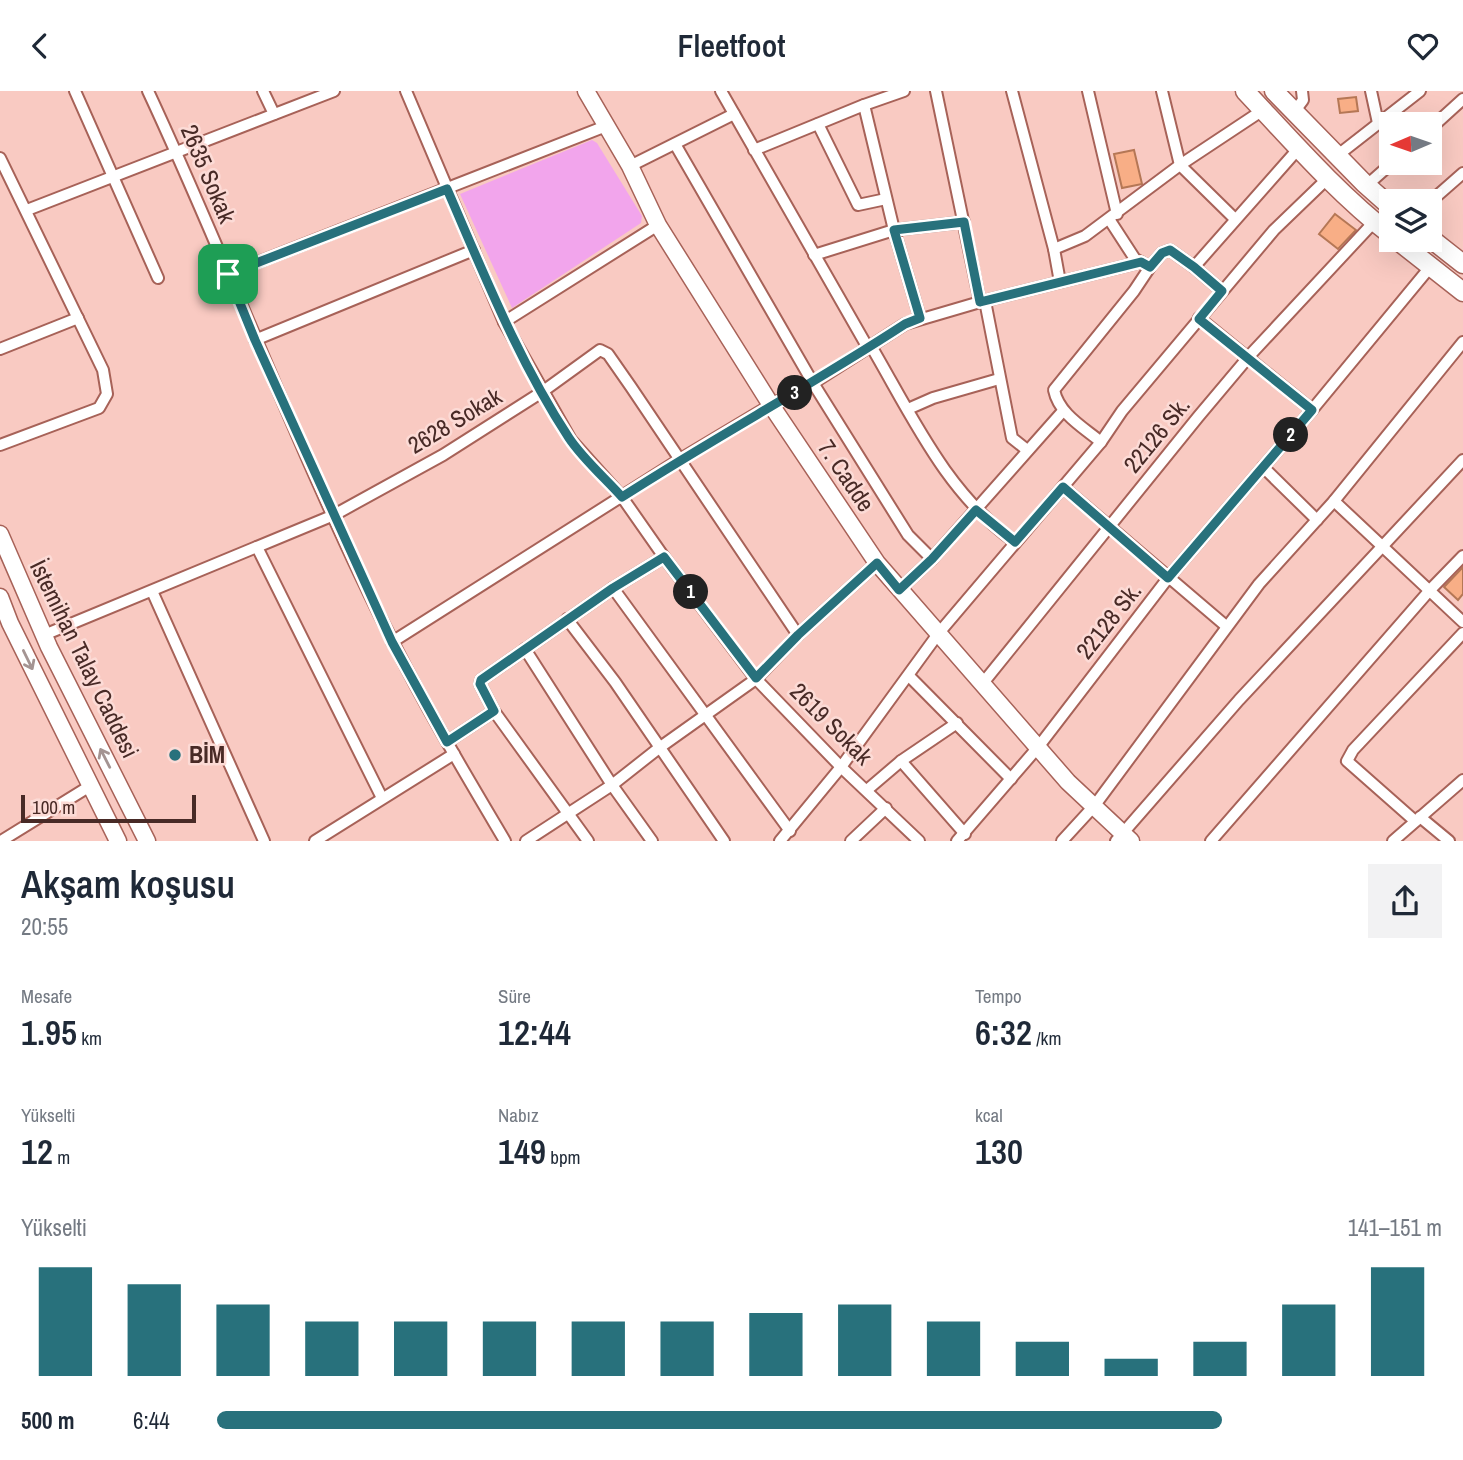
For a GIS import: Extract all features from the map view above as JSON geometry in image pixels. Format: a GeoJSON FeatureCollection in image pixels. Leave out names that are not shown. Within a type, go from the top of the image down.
{"type":"FeatureCollection","features":[{"type":"Feature","properties":{"kind":"main road"},"geometry":{"type":"LineString","coordinates":[[1245,91],[1328,178],[1379,226]]}},
{"type":"Feature","properties":{"kind":"main road"},"geometry":{"type":"LineString","coordinates":[[1274,91],[1379,197]]}},
{"type":"Feature","properties":{"kind":"main road"},"geometry":{"type":"LineString","coordinates":[[1442,247],[1463,264]]}},
{"type":"Feature","properties":{"kind":"main road"},"geometry":{"type":"LineString","coordinates":[[1413,252],[1463,292]]}},
{"type":"Feature","properties":{"kind":"street"},"geometry":{"type":"LineString","coordinates":[[75,91],[158,278]]}},
{"type":"Feature","properties":{"kind":"street","name":"2635 Sokak"},"geometry":{"type":"LineString","coordinates":[[148,91],[255,340],[392,642],[505,841]]}},
{"type":"Feature","properties":{"kind":"street"},"geometry":{"type":"LineString","coordinates":[[263,91],[274,114]]}},
{"type":"Feature","properties":{"kind":"street"},"geometry":{"type":"LineString","coordinates":[[27,211],[334,91]]}},
{"type":"Feature","properties":{"kind":"street","name":"2619 Sokak"},"geometry":{"type":"LineString","coordinates":[[406,91],[505,323],[571,440],[622,497],[756,678],[841,767],[919,841]]}},
{"type":"Feature","properties":{"kind":"street","name":"7. Cadde"},"geometry":{"type":"LineString","coordinates":[[586,91],[629,166],[658,225],[771,405],[877,563],[1068,782],[1095,805],[1124,838]]}},
{"type":"Feature","properties":{"kind":"street"},"geometry":{"type":"LineString","coordinates":[[722,91],[814,255],[958,489],[976,510],[1015,542]]}},
{"type":"Feature","properties":{"kind":"street"},"geometry":{"type":"LineString","coordinates":[[754,150],[904,91]]}},
{"type":"Feature","properties":{"kind":"street"},"geometry":{"type":"LineString","coordinates":[[936,91],[1012,437],[1027,450]]}},
{"type":"Feature","properties":{"kind":"street"},"geometry":{"type":"LineString","coordinates":[[1012,91],[1054,249],[1060,282]]}},
{"type":"Feature","properties":{"kind":"street"},"geometry":{"type":"LineString","coordinates":[[1088,91],[1113,216],[1135,259],[1146,265]]}},
{"type":"Feature","properties":{"kind":"street"},"geometry":{"type":"LineString","coordinates":[[1162,91],[1180,165],[1236,219]]}},
{"type":"Feature","properties":{"kind":"street"},"geometry":{"type":"LineString","coordinates":[[1294,112],[1303,100],[1302,91]]}},
{"type":"Feature","properties":{"kind":"street"},"geometry":{"type":"LineString","coordinates":[[1371,91],[1378,123]]}},
{"type":"Feature","properties":{"kind":"street"},"geometry":{"type":"LineString","coordinates":[[1338,155],[1420,91]]}},
{"type":"Feature","properties":{"kind":"street"},"geometry":{"type":"LineString","coordinates":[[1442,118],[1463,99]]}},
{"type":"Feature","properties":{"kind":"street"},"geometry":{"type":"LineString","coordinates":[[864,105],[894,230],[920,318]]}},
{"type":"Feature","properties":{"kind":"street"},"geometry":{"type":"LineString","coordinates":[[1054,249],[1085,236],[1180,165],[1263,110]]}},
{"type":"Feature","properties":{"kind":"street"},"geometry":{"type":"LineString","coordinates":[[629,166],[734,114]]}},
{"type":"Feature","properties":{"kind":"street"},"geometry":{"type":"LineString","coordinates":[[818,124],[858,205],[886,199]]}},
{"type":"Feature","properties":{"kind":"street"},"geometry":{"type":"LineString","coordinates":[[228,274],[606,126]]}},
{"type":"Feature","properties":{"kind":"street"},"geometry":{"type":"LineString","coordinates":[[675,143],[813,383],[908,535],[932,559]]}},
{"type":"Feature","properties":{"kind":"street"},"geometry":{"type":"LineString","coordinates":[[1194,267],[1300,148]]}},
{"type":"Feature","properties":{"kind":"street"},"geometry":{"type":"LineString","coordinates":[[0,157],[103,370],[107,394],[99,408],[0,445]]}},
{"type":"Feature","properties":{"kind":"street"},"geometry":{"type":"LineString","coordinates":[[1442,191],[1463,173]]}},
{"type":"Feature","properties":{"kind":"street"},"geometry":{"type":"LineString","coordinates":[[1366,186],[1379,174]]}},
{"type":"Feature","properties":{"kind":"street"},"geometry":{"type":"LineString","coordinates":[[780,841],[841,767],[939,634],[1101,442],[1122,411],[1274,230],[1328,178]]}},
{"type":"Feature","properties":{"kind":"street"},"geometry":{"type":"LineString","coordinates":[[814,255],[894,230],[964,222]]}},
{"type":"Feature","properties":{"kind":"street","name":"22126 Sk."},"geometry":{"type":"LineString","coordinates":[[983,683],[1247,359],[1374,222]]}},
{"type":"Feature","properties":{"kind":"street"},"geometry":{"type":"LineString","coordinates":[[505,323],[658,225]]}},
{"type":"Feature","properties":{"kind":"street"},"geometry":{"type":"LineString","coordinates":[[255,340],[474,250]]}},
{"type":"Feature","properties":{"kind":"street"},"geometry":{"type":"LineString","coordinates":[[392,642],[679,460],[813,383],[905,324],[1060,282],[1146,265],[1170,250],[1222,291]]}},
{"type":"Feature","properties":{"kind":"street"},"geometry":{"type":"LineString","coordinates":[[1101,442],[1063,411],[1056,401],[1054,390],[1134,291],[1146,265]]}},
{"type":"Feature","properties":{"kind":"street","name":"22128 Sk."},"geometry":{"type":"LineString","coordinates":[[961,837],[1039,746],[1168,578],[1431,266]]}},
{"type":"Feature","properties":{"kind":"street"},"geometry":{"type":"LineString","coordinates":[[0,349],[78,318]]}},
{"type":"Feature","properties":{"kind":"street"},"geometry":{"type":"LineString","coordinates":[[1199,319],[1312,410]]}},
{"type":"Feature","properties":{"kind":"street"},"geometry":{"type":"LineString","coordinates":[[1062,841],[1095,805],[1259,584],[1334,501],[1463,342]]}},
{"type":"Feature","properties":{"kind":"street","name":"2628 Sokak"},"geometry":{"type":"LineString","coordinates":[[44,635],[334,515],[443,455],[542,392],[600,350],[608,354],[798,635]]}},
{"type":"Feature","properties":{"kind":"street"},"geometry":{"type":"LineString","coordinates":[[908,409],[933,398],[999,379]]}},
{"type":"Feature","properties":{"kind":"street"},"geometry":{"type":"LineString","coordinates":[[899,590],[932,559],[1063,411]]}},
{"type":"Feature","properties":{"kind":"street"},"geometry":{"type":"LineString","coordinates":[[1124,838],[1239,700],[1463,460]]}},
{"type":"Feature","properties":{"kind":"street"},"geometry":{"type":"LineString","coordinates":[[1263,467],[1317,520]]}},
{"type":"Feature","properties":{"kind":"street"},"geometry":{"type":"LineString","coordinates":[[1063,487],[1226,626]]}},
{"type":"Feature","properties":{"kind":"street"},"geometry":{"type":"LineString","coordinates":[[1334,501],[1463,622]]}},
{"type":"Feature","properties":{"kind":"street","name":"İstemihan Talay Caddesi"},"geometry":{"type":"LineString","coordinates":[[0,534],[44,635],[147,841]]}},
{"type":"Feature","properties":{"kind":"street"},"geometry":{"type":"LineString","coordinates":[[257,547],[382,799]]}},
{"type":"Feature","properties":{"kind":"street"},"geometry":{"type":"LineString","coordinates":[[1211,841],[1430,590],[1463,556]]}},
{"type":"Feature","properties":{"kind":"street"},"geometry":{"type":"LineString","coordinates":[[588,841],[494,711],[480,684],[481,680],[613,588],[664,557]]}},
{"type":"Feature","properties":{"kind":"street"},"geometry":{"type":"LineString","coordinates":[[526,841],[612,785],[756,678],[798,635],[877,563]]}},
{"type":"Feature","properties":{"kind":"street"},"geometry":{"type":"LineString","coordinates":[[613,588],[790,831]]}},
{"type":"Feature","properties":{"kind":"street"},"geometry":{"type":"LineString","coordinates":[[152,591],[264,841]]}},
{"type":"Feature","properties":{"kind":"street","name":"İstemihan Talay Caddesi"},"geometry":{"type":"LineString","coordinates":[[0,597],[5,627],[118,841]]}},
{"type":"Feature","properties":{"kind":"street"},"geometry":{"type":"LineString","coordinates":[[567,619],[615,682],[724,841]]}},
{"type":"Feature","properties":{"kind":"street"},"geometry":{"type":"LineString","coordinates":[[1449,841],[1347,761],[1353,750],[1463,633]]}},
{"type":"Feature","properties":{"kind":"street"},"geometry":{"type":"LineString","coordinates":[[525,649],[612,785],[652,841]]}},
{"type":"Feature","properties":{"kind":"street"},"geometry":{"type":"LineString","coordinates":[[909,676],[1011,779]]}},
{"type":"Feature","properties":{"kind":"street"},"geometry":{"type":"LineString","coordinates":[[447,742],[494,711]]}},
{"type":"Feature","properties":{"kind":"street"},"geometry":{"type":"LineString","coordinates":[[867,790],[901,761],[957,723]]}},
{"type":"Feature","properties":{"kind":"street"},"geometry":{"type":"LineString","coordinates":[[315,841],[454,754]]}},
{"type":"Feature","properties":{"kind":"street"},"geometry":{"type":"LineString","coordinates":[[901,761],[961,837]]}},
{"type":"Feature","properties":{"kind":"street"},"geometry":{"type":"LineString","coordinates":[[1393,841],[1463,780]]}},
{"type":"Feature","properties":{"kind":"street"},"geometry":{"type":"LineString","coordinates":[[1,841],[90,786]]}},
{"type":"Feature","properties":{"kind":"street"},"geometry":{"type":"LineString","coordinates":[[851,841],[886,809]]}},
{"type":"Feature","properties":{"kind":"shaded area"},"geometry":{"type":"Polygon","coordinates":[[[592,140],[597,143],[642,216],[641,223],[512,308],[460,194],[592,140]]]}},
{"type":"Feature","properties":{"kind":"building"},"geometry":{"type":"Polygon","coordinates":[[[1356,97],[1358,111],[1340,113],[1338,99],[1356,97]]]}},
{"type":"Feature","properties":{"kind":"building"},"geometry":{"type":"Polygon","coordinates":[[[1134,150],[1142,184],[1122,188],[1114,154],[1134,150]]]}},
{"type":"Feature","properties":{"kind":"building"},"geometry":{"type":"Polygon","coordinates":[[[1335,214],[1356,230],[1338,249],[1319,234],[1335,214]]]}},
{"type":"Feature","properties":{"kind":"building"},"geometry":{"type":"Polygon","coordinates":[[[1463,567],[1463,594],[1458,600],[1444,587],[1463,567]]]}},
{"type":"Feature","properties":{"kind":"place","name":"BİM"},"geometry":{"type":"Point","coordinates":[175,755]}},
{"type":"Feature","properties":{"kind":"route"},"geometry":{"type":"LineString","coordinates":[[447,189],[505,323],[537,383],[571,440],[622,497],[771,405],[813,383],[905,324],[920,318],[894,230],[964,222],[980,302],[1141,262],[1150,267],[1162,253],[1170,250],[1222,291],[1199,319],[1312,410],[1168,578],[1063,487],[1015,542],[976,510],[932,559],[899,590],[877,563],[798,635],[756,678],[664,557],[613,588],[481,680],[480,684],[494,711],[447,742],[392,642],[255,340],[228,274],[447,189]]}}]}
